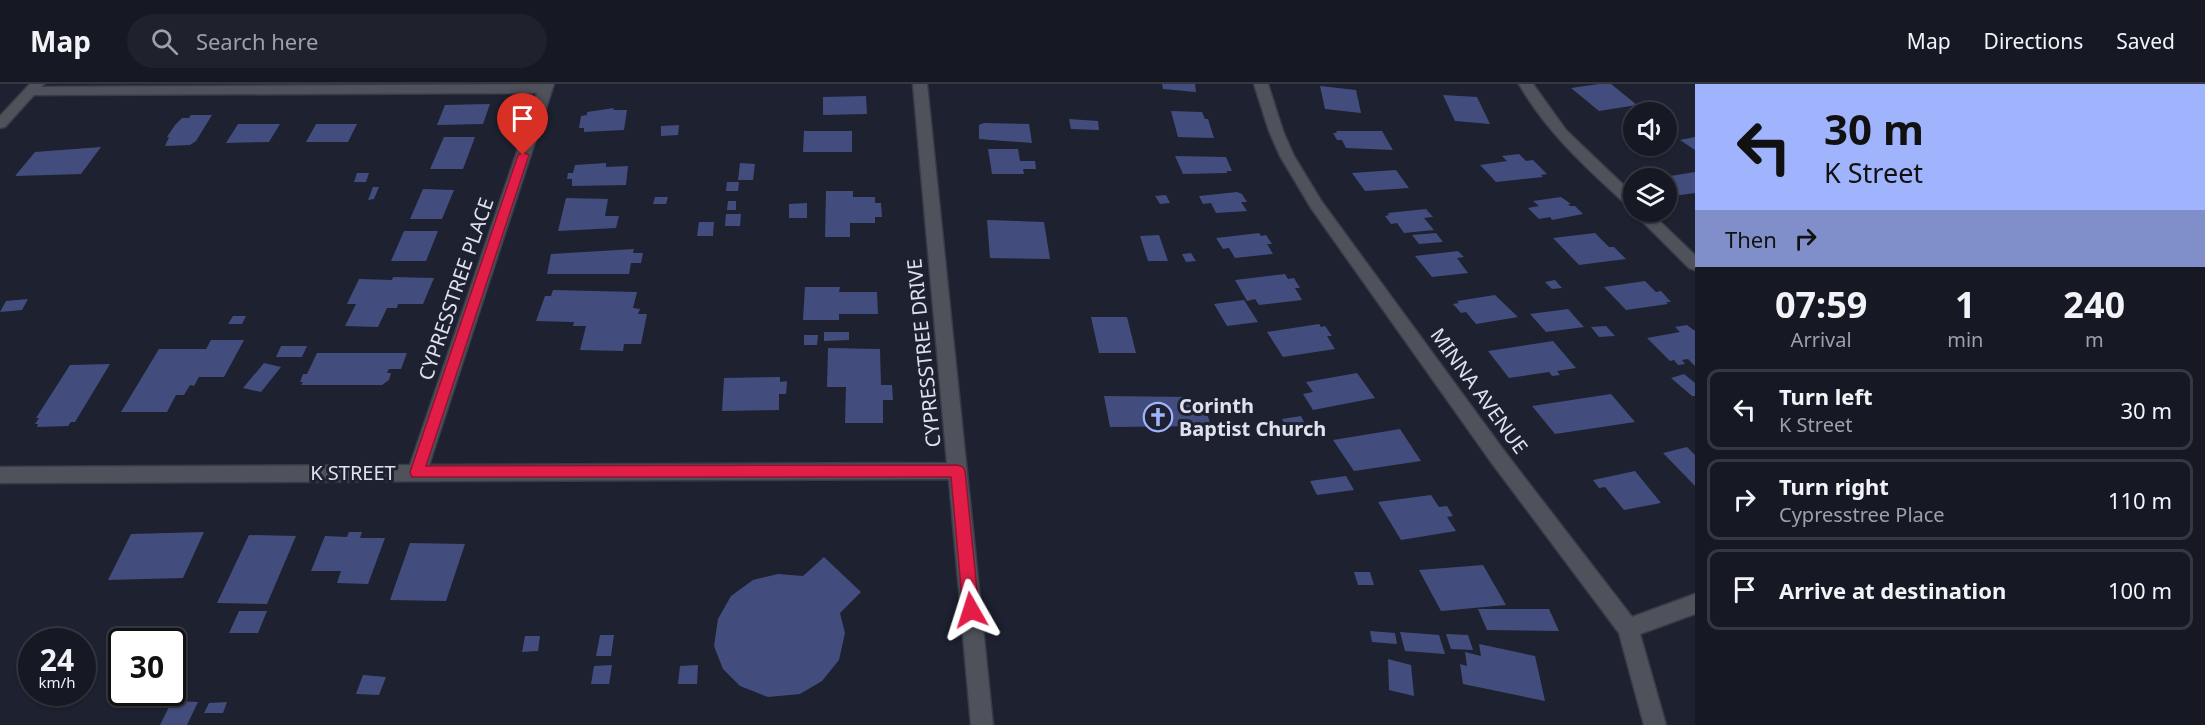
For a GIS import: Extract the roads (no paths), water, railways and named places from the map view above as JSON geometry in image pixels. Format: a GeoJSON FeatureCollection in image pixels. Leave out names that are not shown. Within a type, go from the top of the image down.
{"type":"FeatureCollection","features":[{"type":"Feature","properties":{"kind":"street","name":"CYPRESSTREE DRIVE"},"geometry":{"type":"LineString","coordinates":[[920,84],[982,725]]}},
{"type":"Feature","properties":{"kind":"street","name":"MINNA AVENUE"},"geometry":{"type":"LineString","coordinates":[[1261,84],[1287,156],[1316,205],[1498,457],[1628,628],[1655,725]]}},
{"type":"Feature","properties":{"kind":"street"},"geometry":{"type":"LineString","coordinates":[[1526,84],[1557,132],[1623,194]]}},
{"type":"Feature","properties":{"kind":"street"},"geometry":{"type":"LineString","coordinates":[[0,124],[34,88],[546,87]]}},
{"type":"Feature","properties":{"kind":"street","name":"CYPRESSTREE PLACE"},"geometry":{"type":"LineString","coordinates":[[417,472],[546,87]]}},
{"type":"Feature","properties":{"kind":"street"},"geometry":{"type":"LineString","coordinates":[[1651,222],[1695,264]]}},
{"type":"Feature","properties":{"kind":"street","name":"K STREET"},"geometry":{"type":"LineString","coordinates":[[0,475],[958,471]]}},
{"type":"Feature","properties":{"kind":"street"},"geometry":{"type":"LineString","coordinates":[[1628,628],[1695,604]]}},
{"type":"Feature","properties":{"kind":"place","name":"Corinth Baptist Church"},"geometry":{"type":"Point","coordinates":[1158,417]}}]}
